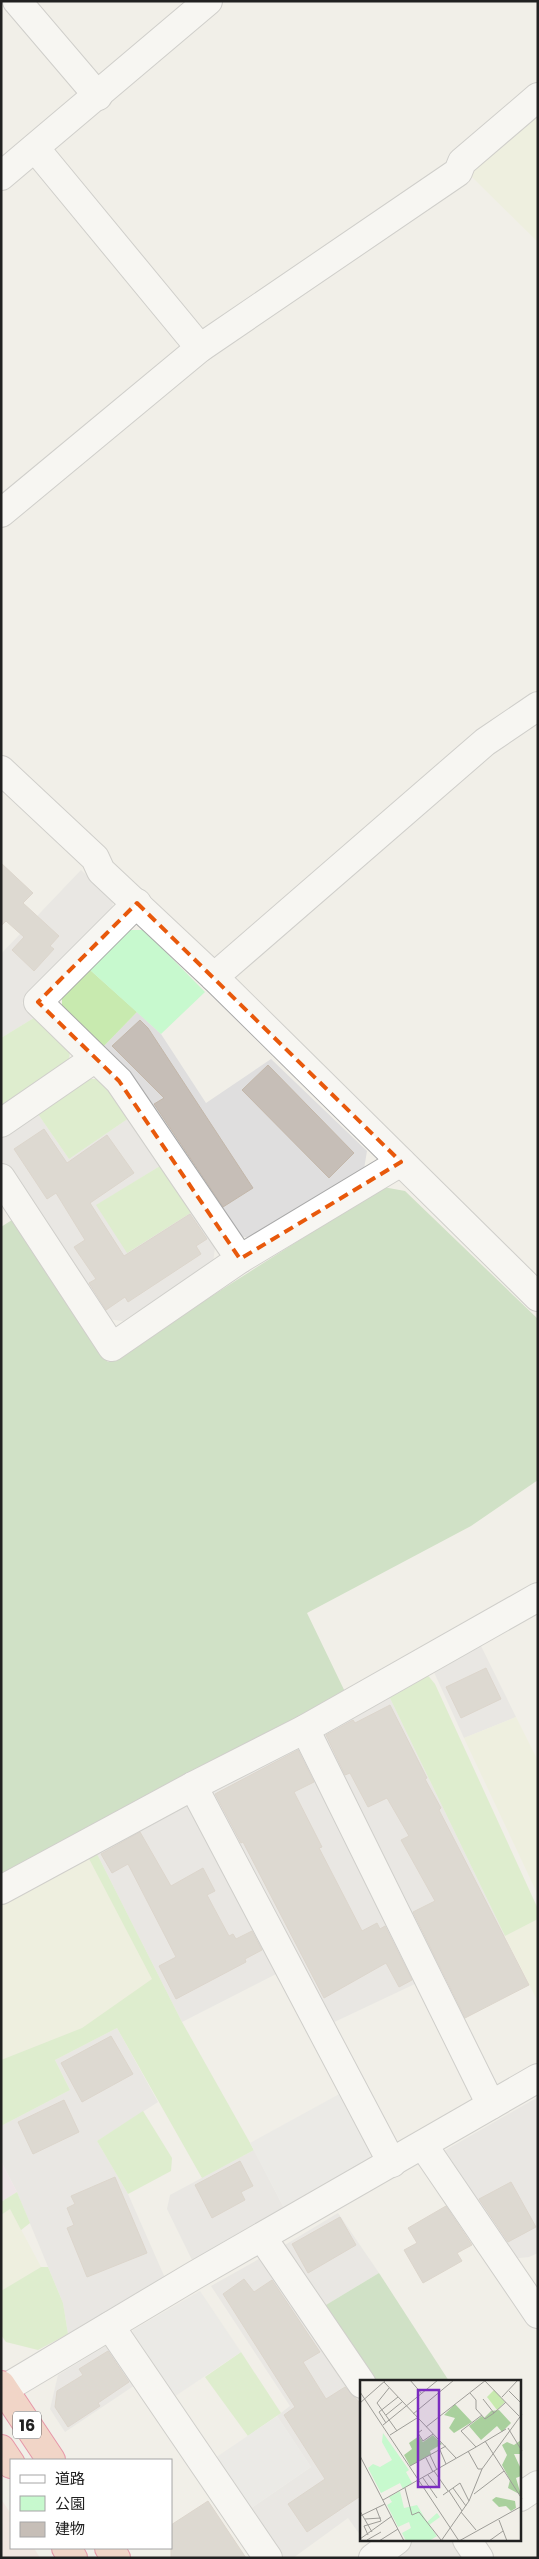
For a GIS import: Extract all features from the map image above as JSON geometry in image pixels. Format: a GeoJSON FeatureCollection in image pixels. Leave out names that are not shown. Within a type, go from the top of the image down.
{"type":"FeatureCollection","features":[{"type":"Feature","properties":{"kind":"highway","name":"16"},"geometry":{"type":"LineString","coordinates":[[2,2388],[50,2459]]}},
{"type":"Feature","properties":{"kind":"highway","name":"16"},"geometry":{"type":"LineString","coordinates":[[1,2449],[10,2462]]}},
{"type":"Feature","properties":{"kind":"street"},"geometry":{"type":"LineString","coordinates":[[17,1],[98,96]]}},
{"type":"Feature","properties":{"kind":"street"},"geometry":{"type":"LineString","coordinates":[[1,176],[98,96],[208,1]]}},
{"type":"Feature","properties":{"kind":"street"},"geometry":{"type":"LineString","coordinates":[[1,513],[200,348],[458,172],[462,162],[538,97]]}},
{"type":"Feature","properties":{"kind":"street"},"geometry":{"type":"LineString","coordinates":[[34,148],[200,348]]}},
{"type":"Feature","properties":{"kind":"street"},"geometry":{"type":"LineString","coordinates":[[214,977],[485,742],[538,706]]}},
{"type":"Feature","properties":{"kind":"street"},"geometry":{"type":"LineString","coordinates":[[1,770],[95,858],[101,871],[214,977],[538,1297]]}},
{"type":"Feature","properties":{"kind":"street"},"geometry":{"type":"LineString","coordinates":[[137,903],[38,1002],[119,1081],[240,1259]]}},
{"type":"Feature","properties":{"kind":"street"},"geometry":{"type":"LineString","coordinates":[[1,1123],[94,1058]]}},
{"type":"Feature","properties":{"kind":"street"},"geometry":{"type":"LineString","coordinates":[[1,1178],[112,1347],[240,1259],[401,1162]]}},
{"type":"Feature","properties":{"kind":"street"},"geometry":{"type":"LineString","coordinates":[[1,1890],[193,1786],[304,1730],[538,1597]]}},
{"type":"Feature","properties":{"kind":"street"},"geometry":{"type":"LineString","coordinates":[[304,1730],[491,2105]]}},
{"type":"Feature","properties":{"kind":"street"},"geometry":{"type":"LineString","coordinates":[[193,1786],[392,2163]]}},
{"type":"Feature","properties":{"kind":"street"},"geometry":{"type":"LineString","coordinates":[[2,2388],[538,2078]]}},
{"type":"Feature","properties":{"kind":"street"},"geometry":{"type":"LineString","coordinates":[[423,2145],[538,2314]]}},
{"type":"Feature","properties":{"kind":"street"},"geometry":{"type":"LineString","coordinates":[[262,2237],[360,2381]]}},
{"type":"Feature","properties":{"kind":"street"},"geometry":{"type":"LineString","coordinates":[[110,2326],[268,2558]]}},
{"type":"Feature","properties":{"kind":"street"},"geometry":{"type":"LineString","coordinates":[[522,2497],[538,2485]]}},
{"type":"Feature","properties":{"kind":"street"},"geometry":{"type":"LineString","coordinates":[[373,2558],[394,2542]]}},
{"type":"Feature","properties":{"kind":"street"},"geometry":{"type":"LineString","coordinates":[[468,2542],[479,2558]]}},
{"type":"Feature","properties":{"kind":"highlighted area"},"geometry":{"type":"Polygon","coordinates":[[[137,903],[401,1162],[240,1259],[119,1081],[38,1002],[137,903]]]}},
{"type":"Feature","properties":{"kind":"shaded area"},"geometry":{"type":"Polygon","coordinates":[[[81,870],[113,901],[112,913],[22,1003],[37,1016],[1,1038],[1,954],[81,870]]]}},
{"type":"Feature","properties":{"kind":"shaded area"},"geometry":{"type":"Polygon","coordinates":[[[137,1012],[161,1034],[206,1103],[271,1059],[367,1151],[364,1169],[249,1238],[235,1235],[102,1048],[137,1012]]]}},
{"type":"Feature","properties":{"kind":"shaded area"},"geometry":{"type":"Polygon","coordinates":[[[38,1114],[69,1159],[129,1118],[160,1166],[97,1205],[192,1212],[215,1247],[213,1263],[123,1321],[107,1319],[1,1159],[1,1138],[38,1114]]]}},
{"type":"Feature","properties":{"kind":"shaded area"},"geometry":{"type":"Polygon","coordinates":[[[480,1644],[516,1717],[464,1738],[433,1670],[480,1644]]]}},
{"type":"Feature","properties":{"kind":"shaded area"},"geometry":{"type":"Polygon","coordinates":[[[387,1692],[505,1936],[435,1972],[315,1733],[387,1692]]]}},
{"type":"Feature","properties":{"kind":"shaded area"},"geometry":{"type":"Polygon","coordinates":[[[300,1741],[419,1982],[328,2025],[205,1788],[300,1741]]]}},
{"type":"Feature","properties":{"kind":"shaded area"},"geometry":{"type":"Polygon","coordinates":[[[181,1799],[194,1804],[280,1972],[182,2022],[93,1846],[181,1799]]]}},
{"type":"Feature","properties":{"kind":"shaded area"},"geometry":{"type":"Polygon","coordinates":[[[117,2028],[158,2102],[97,2141],[128,2194],[165,2278],[68,2334],[63,2303],[17,2192],[1,2161],[1,2126],[70,2090],[55,2060],[117,2028]]]}},
{"type":"Feature","properties":{"kind":"shaded area"},"geometry":{"type":"Polygon","coordinates":[[[343,2092],[372,2146],[370,2159],[284,2208],[250,2143],[343,2092]]]}},
{"type":"Feature","properties":{"kind":"shaded area"},"geometry":{"type":"Polygon","coordinates":[[[538,2097],[538,2253],[529,2257],[509,2259],[442,2161],[444,2151],[538,2097]]]}},
{"type":"Feature","properties":{"kind":"shaded area"},"geometry":{"type":"Polygon","coordinates":[[[254,2150],[284,2208],[192,2260],[167,2209],[170,2195],[254,2150]]]}},
{"type":"Feature","properties":{"kind":"shaded area"},"geometry":{"type":"Polygon","coordinates":[[[1,2161],[17,2192],[1,2202],[1,2161]]]}},
{"type":"Feature","properties":{"kind":"shaded area"},"geometry":{"type":"Polygon","coordinates":[[[338,2213],[379,2273],[321,2308],[280,2248],[338,2213]]]}},
{"type":"Feature","properties":{"kind":"shaded area"},"geometry":{"type":"Polygon","coordinates":[[[266,2255],[360,2396],[360,2535],[348,2518],[293,2558],[284,2558],[250,2509],[311,2467],[277,2416],[290,2406],[211,2286],[266,2255]]]}},
{"type":"Feature","properties":{"kind":"shaded area"},"geometry":{"type":"Polygon","coordinates":[[[200,2291],[241,2352],[174,2397],[132,2338],[133,2330],[200,2291]]]}},
{"type":"Feature","properties":{"kind":"shaded area"},"geometry":{"type":"Polygon","coordinates":[[[114,2341],[141,2381],[65,2432],[50,2409],[58,2375],[114,2341]]]}},
{"type":"Feature","properties":{"kind":"shaded area"},"geometry":{"type":"Polygon","coordinates":[[[277,2416],[311,2467],[250,2509],[215,2458],[277,2416]]]}},
{"type":"Feature","properties":{"kind":"shaded area"},"geometry":{"type":"Polygon","coordinates":[[[1,2499],[10,2512],[10,2549],[35,2549],[40,2558],[1,2558],[1,2499]]]}},
{"type":"Feature","properties":{"kind":"shaded area"},"geometry":{"type":"Polygon","coordinates":[[[410,2542],[460,2542],[471,2558],[387,2558],[410,2542]]]}},
{"type":"Feature","properties":{"kind":"green space"},"geometry":{"type":"Polygon","coordinates":[[[538,105],[538,242],[470,175],[467,163],[538,105]]]}},
{"type":"Feature","properties":{"kind":"green space"},"geometry":{"type":"Polygon","coordinates":[[[129,930],[144,930],[205,992],[161,1034],[89,969],[129,930]]]}},
{"type":"Feature","properties":{"kind":"green space"},"geometry":{"type":"Polygon","coordinates":[[[89,969],[137,1012],[102,1048],[62,1010],[62,996],[89,969]]]}},
{"type":"Feature","properties":{"kind":"green space"},"geometry":{"type":"Polygon","coordinates":[[[37,1016],[70,1048],[69,1063],[1,1109],[1,1038],[37,1016]]]}},
{"type":"Feature","properties":{"kind":"green space"},"geometry":{"type":"Polygon","coordinates":[[[88,1079],[100,1079],[110,1089],[129,1118],[69,1159],[38,1114],[88,1079]]]}},
{"type":"Feature","properties":{"kind":"green space"},"geometry":{"type":"Polygon","coordinates":[[[160,1166],[192,1212],[127,1253],[96,1205],[160,1166]]]}},
{"type":"Feature","properties":{"kind":"green space"},"geometry":{"type":"Polygon","coordinates":[[[383,1187],[405,1191],[538,1319],[538,1480],[471,1526],[307,1613],[348,1698],[1,1882],[1,1227],[12,1220],[108,1362],[383,1187]]]}},
{"type":"Feature","properties":{"kind":"green space"},"geometry":{"type":"Polygon","coordinates":[[[425,1672],[435,1684],[538,1909],[538,1919],[505,1936],[387,1692],[425,1672]]]}},
{"type":"Feature","properties":{"kind":"green space"},"geometry":{"type":"Polygon","coordinates":[[[516,1717],[538,1761],[538,1895],[464,1738],[516,1717]]]}},
{"type":"Feature","properties":{"kind":"green space"},"geometry":{"type":"Polygon","coordinates":[[[93,1846],[182,2022],[254,2150],[202,2178],[117,2028],[55,2060],[70,2090],[1,2126],[1,2060],[82,2028],[152,1979],[87,1855],[93,1846]]]}},
{"type":"Feature","properties":{"kind":"green space"},"geometry":{"type":"Polygon","coordinates":[[[87,1855],[153,1979],[82,2028],[1,2060],[1,1902],[87,1855]]]}},
{"type":"Feature","properties":{"kind":"green space"},"geometry":{"type":"Polygon","coordinates":[[[538,1919],[538,2002],[505,1936],[538,1919]]]}},
{"type":"Feature","properties":{"kind":"green space"},"geometry":{"type":"Polygon","coordinates":[[[143,2111],[172,2158],[171,2171],[128,2194],[97,2141],[143,2111]]]}},
{"type":"Feature","properties":{"kind":"green space"},"geometry":{"type":"Polygon","coordinates":[[[17,2192],[30,2223],[21,2230],[10,2209],[1,2215],[1,2202],[17,2192]]]}},
{"type":"Feature","properties":{"kind":"green space"},"geometry":{"type":"Polygon","coordinates":[[[10,2209],[41,2267],[1,2291],[1,2215],[10,2209]]]}},
{"type":"Feature","properties":{"kind":"green space"},"geometry":{"type":"Polygon","coordinates":[[[41,2267],[48,2267],[63,2303],[68,2334],[38,2350],[6,2342],[1,2335],[1,2291],[41,2267]]]}},
{"type":"Feature","properties":{"kind":"green space"},"geometry":{"type":"Polygon","coordinates":[[[379,2273],[448,2380],[370,2380],[321,2308],[379,2273]]]}},
{"type":"Feature","properties":{"kind":"green space"},"geometry":{"type":"Polygon","coordinates":[[[241,2352],[281,2413],[248,2436],[205,2377],[241,2352]]]}},
{"type":"Feature","properties":{"kind":"building"},"geometry":{"type":"Polygon","coordinates":[[[1,863],[33,893],[23,903],[59,936],[50,946],[54,949],[34,971],[12,950],[24,937],[6,921],[1,926],[1,863]]]}},
{"type":"Feature","properties":{"kind":"building"},"geometry":{"type":"Polygon","coordinates":[[[140,1020],[148,1028],[253,1188],[223,1207],[154,1104],[164,1098],[112,1046],[140,1020]]]}},
{"type":"Feature","properties":{"kind":"building"},"geometry":{"type":"Polygon","coordinates":[[[268,1065],[354,1153],[329,1178],[242,1090],[268,1065]]]}},
{"type":"Feature","properties":{"kind":"building"},"geometry":{"type":"Polygon","coordinates":[[[44,1129],[67,1163],[107,1135],[134,1173],[90,1203],[124,1256],[190,1214],[207,1239],[196,1246],[201,1254],[128,1302],[125,1297],[106,1310],[89,1283],[96,1279],[74,1247],[85,1240],[56,1193],[47,1199],[14,1149],[44,1129]]]}},
{"type":"Feature","properties":{"kind":"building"},"geometry":{"type":"Polygon","coordinates":[[[486,1668],[501,1699],[461,1718],[446,1687],[486,1668]]]}},
{"type":"Feature","properties":{"kind":"building"},"geometry":{"type":"Polygon","coordinates":[[[390,1705],[441,1808],[439,1810],[529,1985],[465,2018],[413,1912],[435,1901],[401,1840],[409,1836],[387,1798],[368,1807],[350,1773],[345,1775],[326,1735],[353,1720],[355,1723],[390,1705]]]}},
{"type":"Feature","properties":{"kind":"building"},"geometry":{"type":"Polygon","coordinates":[[[298,1750],[314,1782],[294,1792],[322,1847],[319,1848],[362,1931],[377,1923],[380,1929],[385,1926],[412,1980],[399,1987],[386,1963],[324,1998],[243,1842],[241,1843],[215,1794],[298,1750]]]}},
{"type":"Feature","properties":{"kind":"building"},"geometry":{"type":"Polygon","coordinates":[[[140,1832],[171,1886],[203,1868],[215,1891],[207,1895],[229,1936],[233,1934],[236,1939],[252,1931],[262,1950],[245,1959],[246,1962],[176,1999],[159,1966],[176,1957],[128,1864],[112,1873],[101,1854],[140,1832]]]}},
{"type":"Feature","properties":{"kind":"building"},"geometry":{"type":"Polygon","coordinates":[[[111,2036],[133,2074],[82,2102],[61,2063],[111,2036]]]}},
{"type":"Feature","properties":{"kind":"building"},"geometry":{"type":"Polygon","coordinates":[[[64,2100],[79,2132],[33,2154],[18,2122],[64,2100]]]}},
{"type":"Feature","properties":{"kind":"building"},"geometry":{"type":"Polygon","coordinates":[[[240,2161],[253,2186],[241,2192],[245,2200],[212,2218],[195,2185],[240,2161]]]}},
{"type":"Feature","properties":{"kind":"building"},"geometry":{"type":"Polygon","coordinates":[[[115,2177],[147,2253],[87,2277],[67,2228],[74,2225],[67,2208],[75,2204],[71,2196],[115,2177]]]}},
{"type":"Feature","properties":{"kind":"building"},"geometry":{"type":"Polygon","coordinates":[[[511,2182],[536,2227],[508,2242],[479,2199],[511,2182]]]}},
{"type":"Feature","properties":{"kind":"building"},"geometry":{"type":"Polygon","coordinates":[[[446,2206],[472,2245],[457,2253],[462,2261],[423,2283],[404,2250],[417,2243],[408,2228],[446,2206]]]}},
{"type":"Feature","properties":{"kind":"building"},"geometry":{"type":"Polygon","coordinates":[[[340,2217],[356,2245],[308,2273],[292,2244],[340,2217]]]}},
{"type":"Feature","properties":{"kind":"building"},"geometry":{"type":"Polygon","coordinates":[[[244,2279],[254,2292],[272,2280],[320,2352],[303,2362],[326,2399],[345,2387],[360,2403],[360,2496],[307,2532],[288,2504],[325,2479],[284,2415],[295,2407],[223,2294],[244,2279]]]}},
{"type":"Feature","properties":{"kind":"building"},"geometry":{"type":"Polygon","coordinates":[[[108,2351],[129,2382],[98,2403],[100,2406],[68,2427],[55,2407],[57,2391],[83,2375],[79,2369],[108,2351]]]}},
{"type":"Feature","properties":{"kind":"building"},"geometry":{"type":"Polygon","coordinates":[[[208,2501],[246,2558],[171,2558],[172,2524],[208,2501]]]}}]}
